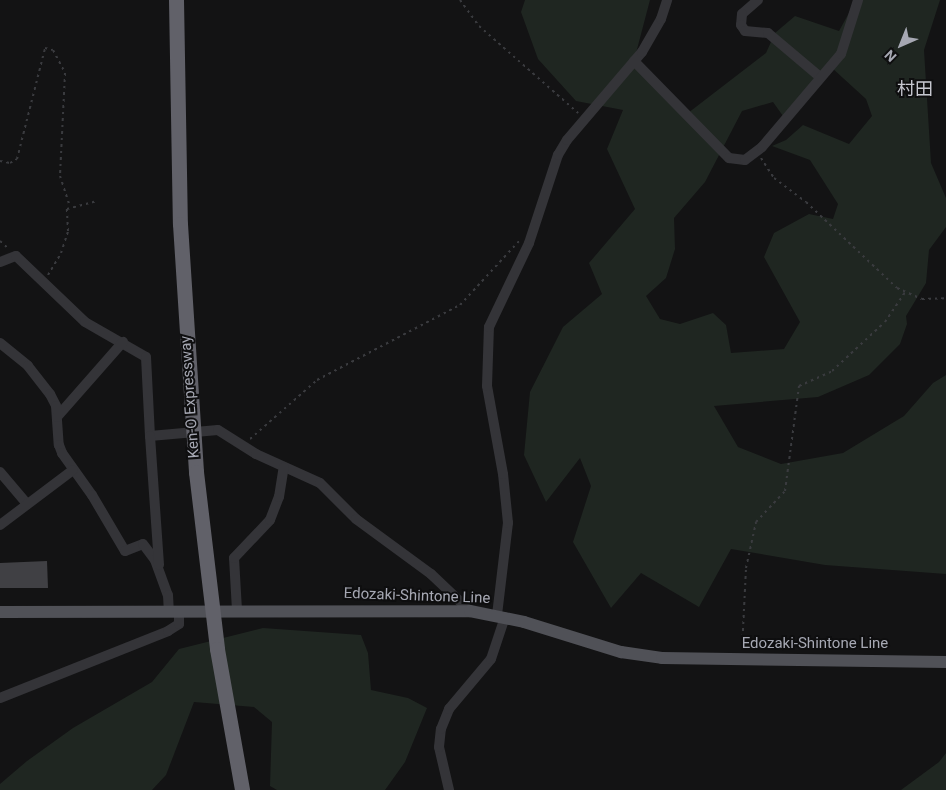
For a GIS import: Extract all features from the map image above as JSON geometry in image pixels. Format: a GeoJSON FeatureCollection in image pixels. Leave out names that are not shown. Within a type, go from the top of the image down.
{"type":"FeatureCollection","features":[{"type":"Feature","properties":{"kind":"highway","name":"Ken-O Expressway"},"geometry":{"type":"LineString","coordinates":[[176,0],[180,224],[196,472],[217,649],[242,790]]}},
{"type":"Feature","properties":{"kind":"main road","name":"Edozaki-Shintone Line"},"geometry":{"type":"LineString","coordinates":[[0,612],[177,612],[232,610],[470,611],[501,616],[621,652],[684,660],[742,661],[806,658],[946,662]]}},
{"type":"Feature","properties":{"kind":"street"},"geometry":{"type":"LineString","coordinates":[[448,790],[439,747],[442,729],[449,709],[491,659],[501,616],[508,523],[503,474],[487,386],[489,327],[529,243],[558,154],[634,60],[661,19],[667,0]]}},
{"type":"Feature","properties":{"kind":"street"},"geometry":{"type":"LineString","coordinates":[[634,60],[729,158],[745,160],[756,151],[845,46],[857,0],[867,0]]}},
{"type":"Feature","properties":{"kind":"street"},"geometry":{"type":"LineString","coordinates":[[753,1],[742,14],[740,25],[745,31],[768,34],[820,77]]}},
{"type":"Feature","properties":{"kind":"street"},"geometry":{"type":"LineString","coordinates":[[0,262],[16,256],[85,322],[123,342],[146,357],[154,436],[159,566],[168,595],[177,612],[179,624],[168,631],[0,698]]}},
{"type":"Feature","properties":{"kind":"street"},"geometry":{"type":"LineString","coordinates":[[57,417],[123,342]]}},
{"type":"Feature","properties":{"kind":"street"},"geometry":{"type":"LineString","coordinates":[[0,343],[28,366],[50,394],[56,406],[59,445],[73,470],[92,495],[125,551],[143,544],[159,566]]}},
{"type":"Feature","properties":{"kind":"street"},"geometry":{"type":"LineString","coordinates":[[154,436],[218,430],[243,446],[320,483],[356,519],[431,574],[470,611]]}},
{"type":"Feature","properties":{"kind":"street"},"geometry":{"type":"LineString","coordinates":[[232,610],[234,558],[270,520],[278,497],[284,467]]}},
{"type":"Feature","properties":{"kind":"street"},"geometry":{"type":"LineString","coordinates":[[0,525],[73,470]]}},
{"type":"Feature","properties":{"kind":"street"},"geometry":{"type":"LineString","coordinates":[[0,472],[27,504]]}},
{"type":"Feature","properties":{"kind":"path"},"geometry":{"type":"LineString","coordinates":[[460,0],[486,32],[585,119]]}},
{"type":"Feature","properties":{"kind":"path"},"geometry":{"type":"LineString","coordinates":[[0,161],[10,163],[17,159],[45,48],[53,50],[65,73],[60,176],[70,206]]}},
{"type":"Feature","properties":{"kind":"path"},"geometry":{"type":"LineString","coordinates":[[756,151],[774,178],[806,202],[897,288],[922,299],[946,298]]}},
{"type":"Feature","properties":{"kind":"path"},"geometry":{"type":"LineString","coordinates":[[44,284],[62,252],[68,231],[66,210],[70,206],[96,201]]}},
{"type":"Feature","properties":{"kind":"path"},"geometry":{"type":"LineString","coordinates":[[243,446],[317,380],[460,305],[521,239],[529,243]]}},
{"type":"Feature","properties":{"kind":"path"},"geometry":{"type":"LineString","coordinates":[[742,661],[748,559],[756,522],[786,491],[798,386],[832,371],[885,322],[905,292]]}},
{"type":"Feature","properties":{"kind":"shaded area"},"geometry":{"type":"Polygon","coordinates":[[[525,0],[650,0],[635,57],[688,113],[766,53],[775,33],[795,16],[839,31],[856,0],[940,0],[924,50],[931,163],[946,198],[946,227],[929,250],[926,283],[906,316],[907,324],[900,344],[869,375],[818,397],[714,406],[738,447],[781,464],[843,453],[904,416],[933,383],[946,375],[946,574],[825,565],[731,549],[699,607],[641,573],[611,608],[573,542],[591,486],[580,458],[546,502],[524,455],[530,392],[563,327],[602,294],[589,263],[635,209],[607,149],[623,110],[576,101],[538,59],[521,12],[525,0]],[[832,68],[783,116],[773,102],[742,111],[705,182],[674,218],[675,249],[666,278],[646,296],[660,319],[680,324],[713,313],[726,325],[731,353],[784,349],[800,322],[764,257],[774,233],[809,214],[833,219],[838,204],[810,160],[772,146],[786,140],[803,125],[849,144],[872,116],[866,99],[832,68]]]}},
{"type":"Feature","properties":{"kind":"shaded area"},"geometry":{"type":"Polygon","coordinates":[[[263,628],[361,635],[368,653],[371,690],[408,698],[427,708],[405,762],[385,790],[277,790],[270,786],[272,722],[254,707],[194,702],[166,775],[152,790],[0,790],[0,784],[27,761],[73,728],[152,682],[179,649],[263,628]]]}},
{"type":"Feature","properties":{"kind":"shaded area"},"geometry":{"type":"Polygon","coordinates":[[[946,753],[946,790],[901,790],[939,762],[946,753]]]}},
{"type":"Feature","properties":{"kind":"building"},"geometry":{"type":"Polygon","coordinates":[[[47,561],[48,588],[0,588],[0,563],[47,561]]]}},
{"type":"Feature","properties":{"kind":"district","name":"村田"},"geometry":{"type":"Point","coordinates":[915,89]}}]}
